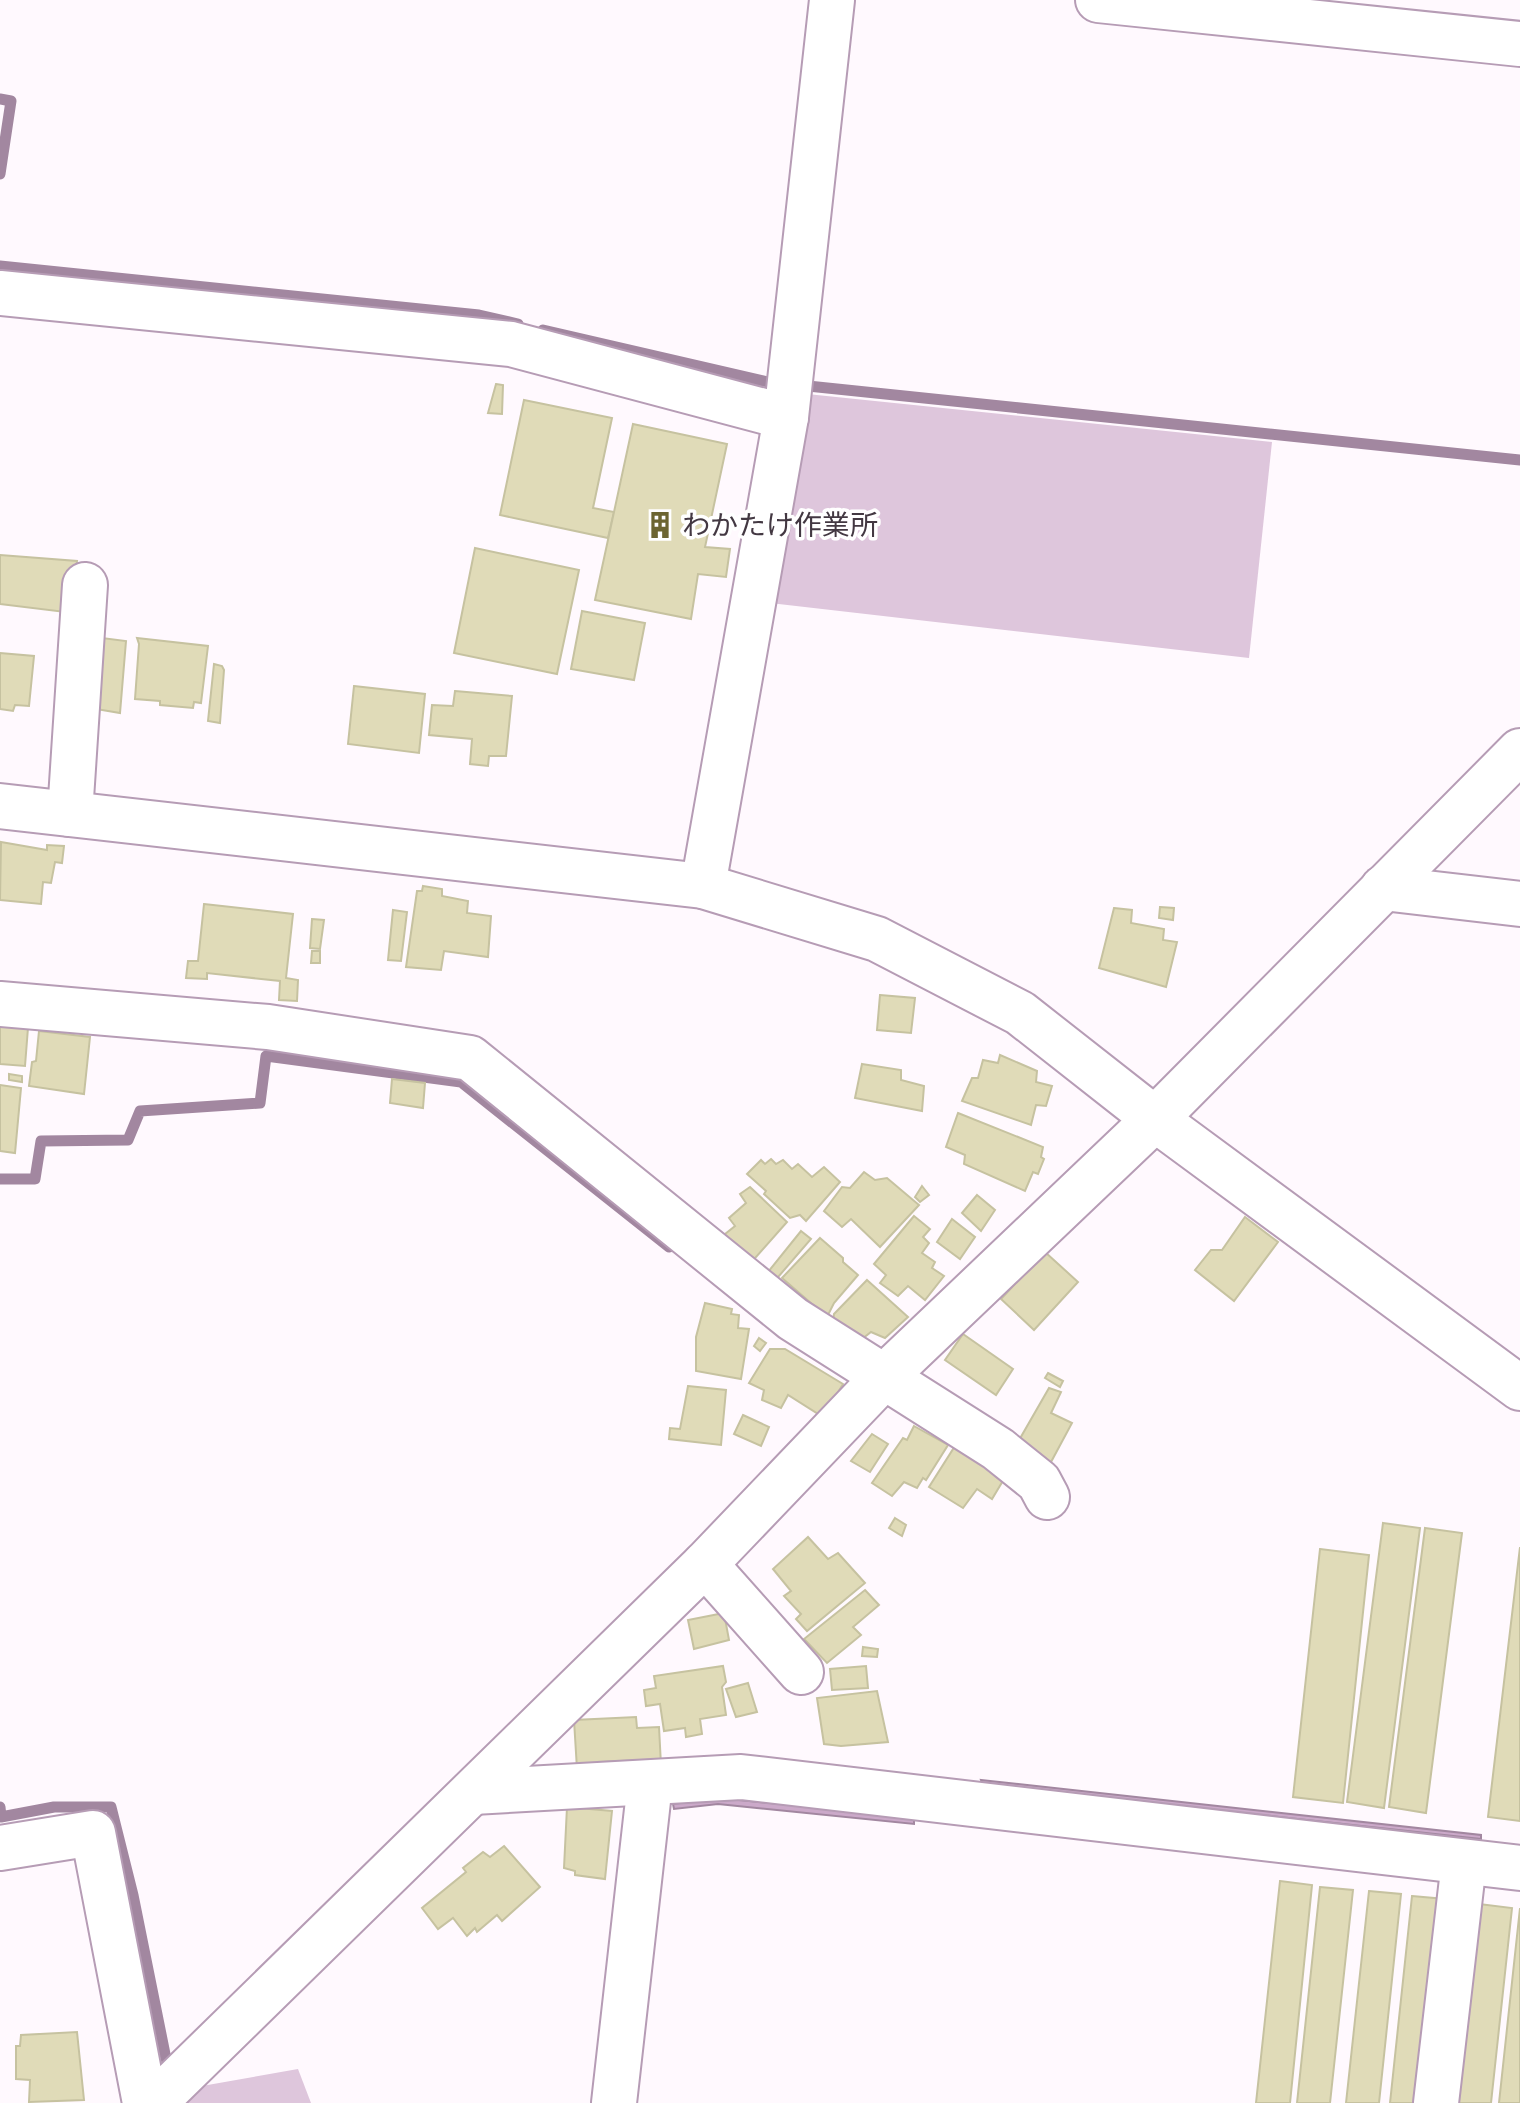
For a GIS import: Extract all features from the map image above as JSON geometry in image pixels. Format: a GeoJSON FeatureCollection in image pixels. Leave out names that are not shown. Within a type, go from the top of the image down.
{"type":"FeatureCollection","features":[{"type":"Feature","properties":{"kind":"street"},"geometry":{"type":"LineString","coordinates":[[703,886],[786,417],[832,0]]}},
{"type":"Feature","properties":{"kind":"street"},"geometry":{"type":"LineString","coordinates":[[1098,0],[1520,44]]}},
{"type":"Feature","properties":{"kind":"street"},"geometry":{"type":"LineString","coordinates":[[0,293],[511,344],[786,417]]}},
{"type":"Feature","properties":{"kind":"street"},"geometry":{"type":"LineString","coordinates":[[70,814],[85,585]]}},
{"type":"Feature","properties":{"kind":"street"},"geometry":{"type":"LineString","coordinates":[[154,2103],[705,1564],[884,1377],[1155,1119],[1520,751]]}},
{"type":"Feature","properties":{"kind":"street"},"geometry":{"type":"LineString","coordinates":[[0,806],[703,886],[877,939],[1020,1013],[1155,1119],[1520,1388]]}},
{"type":"Feature","properties":{"kind":"street"},"geometry":{"type":"LineString","coordinates":[[1383,888],[1520,904]]}},
{"type":"Feature","properties":{"kind":"street"},"geometry":{"type":"LineString","coordinates":[[0,1004],[268,1027],[470,1058],[793,1319],[998,1449],[1039,1482],[1047,1497]]}},
{"type":"Feature","properties":{"kind":"street"},"geometry":{"type":"LineString","coordinates":[[705,1564],[801,1672]]}},
{"type":"Feature","properties":{"kind":"street"},"geometry":{"type":"LineString","coordinates":[[473,1792],[741,1777],[1520,1868]]}},
{"type":"Feature","properties":{"kind":"street"},"geometry":{"type":"LineString","coordinates":[[614,2103],[650,1783]]}},
{"type":"Feature","properties":{"kind":"street"},"geometry":{"type":"LineString","coordinates":[[0,1848],[93,1833],[145,2103]]}},
{"type":"Feature","properties":{"kind":"street"},"geometry":{"type":"LineString","coordinates":[[1436,2103],[1464,1862]]}},
{"type":"Feature","properties":{"kind":"shaded area"},"geometry":{"type":"Polygon","coordinates":[[[807,394],[1272,442],[1249,658],[770,603],[807,394]]]}},
{"type":"Feature","properties":{"kind":"shaded area"},"geometry":{"type":"Polygon","coordinates":[[[981,1780],[1481,1835],[1481,1839],[983,1785],[981,1780]]]}},
{"type":"Feature","properties":{"kind":"shaded area"},"geometry":{"type":"Polygon","coordinates":[[[719,1798],[914,1817],[914,1824],[718,1804],[674,1809],[673,1804],[719,1798]]]}},
{"type":"Feature","properties":{"kind":"shaded area"},"geometry":{"type":"Polygon","coordinates":[[[298,2069],[311,2103],[180,2103],[202,2086],[298,2069]]]}},
{"type":"Feature","properties":{"kind":"building"},"geometry":{"type":"Polygon","coordinates":[[[496,384],[503,385],[502,414],[488,413],[496,384]]]}},
{"type":"Feature","properties":{"kind":"building"},"geometry":{"type":"Polygon","coordinates":[[[524,400],[612,418],[593,508],[614,512],[608,538],[500,515],[524,400]]]}},
{"type":"Feature","properties":{"kind":"building","name":"わかたけ作業所"},"geometry":{"type":"Polygon","coordinates":[[[633,424],[727,444],[705,547],[730,549],[726,577],[698,574],[691,619],[595,600],[633,424]]]}},
{"type":"Feature","properties":{"kind":"building"},"geometry":{"type":"Polygon","coordinates":[[[475,548],[579,570],[557,674],[454,653],[475,548]]]}},
{"type":"Feature","properties":{"kind":"building"},"geometry":{"type":"Polygon","coordinates":[[[0,555],[77,561],[71,602],[65,612],[0,604],[0,555]]]}},
{"type":"Feature","properties":{"kind":"building"},"geometry":{"type":"Polygon","coordinates":[[[582,611],[645,623],[634,680],[571,669],[582,611]]]}},
{"type":"Feature","properties":{"kind":"building"},"geometry":{"type":"Polygon","coordinates":[[[94,637],[126,641],[120,713],[90,708],[94,637]]]}},
{"type":"Feature","properties":{"kind":"building"},"geometry":{"type":"Polygon","coordinates":[[[137,638],[208,646],[201,703],[194,702],[193,708],[135,699],[137,638]]]}},
{"type":"Feature","properties":{"kind":"building"},"geometry":{"type":"Polygon","coordinates":[[[0,653],[34,656],[29,706],[15,705],[13,711],[0,709],[0,653]]]}},
{"type":"Feature","properties":{"kind":"building"},"geometry":{"type":"Polygon","coordinates":[[[214,664],[222,666],[224,670],[220,723],[208,721],[214,664]]]}},
{"type":"Feature","properties":{"kind":"building"},"geometry":{"type":"Polygon","coordinates":[[[354,686],[425,694],[419,753],[348,744],[354,686]]]}},
{"type":"Feature","properties":{"kind":"building"},"geometry":{"type":"Polygon","coordinates":[[[455,691],[512,696],[506,756],[489,756],[488,766],[470,764],[472,739],[429,735],[432,705],[453,706],[455,691]]]}},
{"type":"Feature","properties":{"kind":"building"},"geometry":{"type":"Polygon","coordinates":[[[1,842],[47,850],[47,845],[64,846],[62,863],[55,862],[51,883],[43,882],[41,904],[0,900],[1,842]]]}},
{"type":"Feature","properties":{"kind":"building"},"geometry":{"type":"Polygon","coordinates":[[[423,886],[442,889],[442,896],[468,901],[467,913],[491,916],[488,957],[444,951],[441,970],[406,967],[417,891],[422,891],[423,886]]]}},
{"type":"Feature","properties":{"kind":"building"},"geometry":{"type":"Polygon","coordinates":[[[204,904],[293,914],[286,978],[298,980],[297,1001],[279,1000],[280,981],[207,973],[207,979],[186,978],[188,961],[198,961],[204,904]]]}},
{"type":"Feature","properties":{"kind":"building"},"geometry":{"type":"Polygon","coordinates":[[[1160,907],[1174,908],[1173,920],[1159,918],[1160,907]]]}},
{"type":"Feature","properties":{"kind":"building"},"geometry":{"type":"Polygon","coordinates":[[[1114,908],[1132,910],[1131,923],[1164,929],[1163,940],[1177,942],[1166,987],[1099,968],[1114,908]]]}},
{"type":"Feature","properties":{"kind":"building"},"geometry":{"type":"Polygon","coordinates":[[[393,910],[407,912],[401,961],[388,960],[393,910]]]}},
{"type":"Feature","properties":{"kind":"building"},"geometry":{"type":"Polygon","coordinates":[[[312,919],[324,920],[320,949],[310,948],[312,919]]]}},
{"type":"Feature","properties":{"kind":"building"},"geometry":{"type":"Polygon","coordinates":[[[312,951],[320,951],[320,963],[311,963],[312,951]]]}},
{"type":"Feature","properties":{"kind":"building"},"geometry":{"type":"Polygon","coordinates":[[[880,995],[915,998],[911,1033],[877,1030],[880,995]]]}},
{"type":"Feature","properties":{"kind":"building"},"geometry":{"type":"Polygon","coordinates":[[[0,1011],[29,1015],[25,1066],[0,1064],[0,1011]]]}},
{"type":"Feature","properties":{"kind":"building"},"geometry":{"type":"Polygon","coordinates":[[[39,1031],[90,1037],[84,1094],[29,1086],[32,1062],[36,1061],[39,1031]]]}},
{"type":"Feature","properties":{"kind":"building"},"geometry":{"type":"Polygon","coordinates":[[[1000,1055],[1037,1071],[1036,1082],[1052,1086],[1046,1106],[1036,1105],[1031,1125],[962,1101],[972,1078],[978,1078],[983,1060],[998,1063],[1000,1055]]]}},
{"type":"Feature","properties":{"kind":"building"},"geometry":{"type":"Polygon","coordinates":[[[862,1064],[901,1070],[901,1080],[924,1086],[922,1111],[855,1098],[862,1064]]]}},
{"type":"Feature","properties":{"kind":"building"},"geometry":{"type":"Polygon","coordinates":[[[9,1074],[22,1076],[22,1082],[9,1080],[9,1074]]]}},
{"type":"Feature","properties":{"kind":"building"},"geometry":{"type":"Polygon","coordinates":[[[392,1079],[425,1083],[423,1108],[390,1103],[392,1079]]]}},
{"type":"Feature","properties":{"kind":"building"},"geometry":{"type":"Polygon","coordinates":[[[0,1085],[21,1088],[15,1153],[0,1151],[0,1085]]]}},
{"type":"Feature","properties":{"kind":"building"},"geometry":{"type":"Polygon","coordinates":[[[958,1113],[1043,1147],[1041,1157],[1044,1159],[1038,1174],[1033,1172],[1025,1191],[964,1164],[965,1155],[946,1147],[958,1113]]]}},
{"type":"Feature","properties":{"kind":"building"},"geometry":{"type":"Polygon","coordinates":[[[771,1159],[776,1164],[783,1160],[792,1169],[798,1164],[812,1177],[824,1167],[840,1182],[806,1221],[800,1215],[790,1218],[747,1174],[761,1160],[765,1164],[771,1159]]]}},
{"type":"Feature","properties":{"kind":"building"},"geometry":{"type":"Polygon","coordinates":[[[864,1172],[875,1180],[887,1178],[919,1205],[880,1247],[851,1219],[842,1227],[824,1211],[842,1187],[850,1188],[864,1172]]]}},
{"type":"Feature","properties":{"kind":"building"},"geometry":{"type":"Polygon","coordinates":[[[922,1186],[929,1195],[920,1202],[915,1197],[922,1186]]]}},
{"type":"Feature","properties":{"kind":"building"},"geometry":{"type":"Polygon","coordinates":[[[750,1187],[787,1222],[748,1266],[720,1238],[735,1226],[729,1218],[746,1203],[740,1194],[750,1187]]]}},
{"type":"Feature","properties":{"kind":"building"},"geometry":{"type":"Polygon","coordinates":[[[977,1195],[995,1210],[981,1231],[962,1213],[977,1195]]]}},
{"type":"Feature","properties":{"kind":"building"},"geometry":{"type":"Polygon","coordinates":[[[914,1216],[930,1229],[923,1237],[929,1243],[922,1253],[935,1262],[932,1268],[944,1276],[925,1300],[908,1286],[898,1296],[880,1283],[886,1275],[874,1264],[914,1216]]]}},
{"type":"Feature","properties":{"kind":"building"},"geometry":{"type":"Polygon","coordinates":[[[1245,1217],[1278,1242],[1234,1301],[1195,1270],[1211,1250],[1222,1250],[1245,1217]]]}},
{"type":"Feature","properties":{"kind":"building"},"geometry":{"type":"Polygon","coordinates":[[[952,1219],[975,1237],[960,1259],[937,1242],[952,1219]]]}},
{"type":"Feature","properties":{"kind":"building"},"geometry":{"type":"Polygon","coordinates":[[[801,1231],[811,1239],[772,1284],[764,1277],[801,1231]]]}},
{"type":"Feature","properties":{"kind":"building"},"geometry":{"type":"Polygon","coordinates":[[[820,1238],[858,1275],[834,1303],[827,1317],[782,1278],[820,1238]]]}},
{"type":"Feature","properties":{"kind":"building"},"geometry":{"type":"Polygon","coordinates":[[[1045,1252],[1078,1282],[1034,1330],[1001,1299],[1045,1252]]]}},
{"type":"Feature","properties":{"kind":"building"},"geometry":{"type":"Polygon","coordinates":[[[867,1280],[908,1317],[885,1338],[871,1332],[857,1343],[833,1322],[834,1314],[867,1280]]]}},
{"type":"Feature","properties":{"kind":"building"},"geometry":{"type":"Polygon","coordinates":[[[705,1303],[732,1309],[731,1314],[739,1315],[738,1328],[749,1329],[741,1379],[696,1371],[696,1337],[705,1303]]]}},
{"type":"Feature","properties":{"kind":"building"},"geometry":{"type":"Polygon","coordinates":[[[963,1334],[1013,1369],[996,1395],[945,1360],[963,1334]]]}},
{"type":"Feature","properties":{"kind":"building"},"geometry":{"type":"Polygon","coordinates":[[[759,1338],[766,1343],[760,1351],[754,1346],[759,1338]]]}},
{"type":"Feature","properties":{"kind":"building"},"geometry":{"type":"Polygon","coordinates":[[[770,1349],[785,1349],[843,1384],[823,1417],[788,1395],[781,1408],[762,1400],[764,1390],[749,1383],[770,1349]]]}},
{"type":"Feature","properties":{"kind":"building"},"geometry":{"type":"Polygon","coordinates":[[[1048,1373],[1063,1381],[1060,1387],[1045,1378],[1048,1373]]]}},
{"type":"Feature","properties":{"kind":"building"},"geometry":{"type":"Polygon","coordinates":[[[688,1386],[726,1390],[721,1445],[669,1439],[670,1428],[680,1429],[688,1386]]]}},
{"type":"Feature","properties":{"kind":"building"},"geometry":{"type":"Polygon","coordinates":[[[1049,1388],[1061,1392],[1051,1413],[1072,1423],[1051,1462],[1018,1442],[1049,1388]]]}},
{"type":"Feature","properties":{"kind":"building"},"geometry":{"type":"Polygon","coordinates":[[[743,1415],[769,1427],[761,1446],[734,1434],[743,1415]]]}},
{"type":"Feature","properties":{"kind":"building"},"geometry":{"type":"Polygon","coordinates":[[[914,1426],[948,1445],[926,1480],[923,1478],[917,1488],[904,1482],[892,1496],[872,1483],[903,1438],[907,1440],[914,1426]]]}},
{"type":"Feature","properties":{"kind":"building"},"geometry":{"type":"Polygon","coordinates":[[[872,1434],[888,1444],[870,1472],[851,1461],[872,1434]]]}},
{"type":"Feature","properties":{"kind":"building"},"geometry":{"type":"Polygon","coordinates":[[[955,1446],[1004,1479],[992,1499],[977,1489],[963,1508],[929,1487],[955,1446]]]}},
{"type":"Feature","properties":{"kind":"building"},"geometry":{"type":"Polygon","coordinates":[[[895,1518],[906,1525],[902,1536],[889,1528],[895,1518]]]}},
{"type":"Feature","properties":{"kind":"building"},"geometry":{"type":"Polygon","coordinates":[[[1383,1523],[1420,1528],[1384,1808],[1347,1802],[1383,1523]]]}},
{"type":"Feature","properties":{"kind":"building"},"geometry":{"type":"Polygon","coordinates":[[[1425,1528],[1462,1533],[1426,1813],[1389,1807],[1425,1528]]]}},
{"type":"Feature","properties":{"kind":"building"},"geometry":{"type":"Polygon","coordinates":[[[808,1537],[828,1559],[838,1553],[865,1583],[807,1631],[796,1619],[801,1614],[784,1596],[791,1591],[773,1569],[808,1537]]]}},
{"type":"Feature","properties":{"kind":"building"},"geometry":{"type":"Polygon","coordinates":[[[1520,1547],[1520,1821],[1488,1817],[1520,1547]]]}},
{"type":"Feature","properties":{"kind":"building"},"geometry":{"type":"Polygon","coordinates":[[[1320,1549],[1369,1555],[1343,1803],[1293,1797],[1320,1549]]]}},
{"type":"Feature","properties":{"kind":"building"},"geometry":{"type":"Polygon","coordinates":[[[865,1590],[879,1605],[853,1627],[861,1635],[827,1663],[804,1639],[865,1590]]]}},
{"type":"Feature","properties":{"kind":"building"},"geometry":{"type":"Polygon","coordinates":[[[724,1613],[729,1640],[694,1649],[688,1620],[724,1613]]]}},
{"type":"Feature","properties":{"kind":"building"},"geometry":{"type":"Polygon","coordinates":[[[863,1647],[878,1649],[877,1657],[862,1656],[863,1647]]]}},
{"type":"Feature","properties":{"kind":"building"},"geometry":{"type":"Polygon","coordinates":[[[723,1666],[726,1715],[700,1719],[702,1734],[686,1737],[685,1728],[664,1731],[660,1704],[646,1706],[644,1690],[656,1688],[654,1676],[723,1666]]]}},
{"type":"Feature","properties":{"kind":"building"},"geometry":{"type":"Polygon","coordinates":[[[866,1666],[868,1688],[832,1690],[830,1669],[866,1666]]]}},
{"type":"Feature","properties":{"kind":"building"},"geometry":{"type":"Polygon","coordinates":[[[748,1683],[757,1712],[736,1717],[726,1689],[748,1683]]]}},
{"type":"Feature","properties":{"kind":"building"},"geometry":{"type":"Polygon","coordinates":[[[877,1691],[888,1742],[841,1746],[824,1744],[817,1698],[877,1691]]]}},
{"type":"Feature","properties":{"kind":"building"},"geometry":{"type":"Polygon","coordinates":[[[636,1717],[637,1728],[659,1727],[661,1765],[641,1766],[641,1760],[599,1762],[599,1768],[577,1769],[574,1720],[636,1717]]]}},
{"type":"Feature","properties":{"kind":"building"},"geometry":{"type":"Polygon","coordinates":[[[567,1807],[612,1811],[605,1879],[575,1875],[575,1871],[564,1868],[567,1807]]]}},
{"type":"Feature","properties":{"kind":"building"},"geometry":{"type":"Polygon","coordinates":[[[504,1846],[540,1887],[502,1921],[497,1915],[477,1932],[475,1928],[467,1936],[453,1918],[438,1929],[422,1908],[466,1872],[463,1868],[483,1852],[490,1857],[504,1846]]]}},
{"type":"Feature","properties":{"kind":"building"},"geometry":{"type":"Polygon","coordinates":[[[1280,1881],[1312,1885],[1290,2103],[1256,2103],[1280,1881]]]}},
{"type":"Feature","properties":{"kind":"building"},"geometry":{"type":"Polygon","coordinates":[[[1320,1887],[1353,1890],[1330,2103],[1297,2103],[1320,1887]]]}},
{"type":"Feature","properties":{"kind":"building"},"geometry":{"type":"Polygon","coordinates":[[[1369,1891],[1401,1894],[1379,2103],[1346,2103],[1369,1891]]]}},
{"type":"Feature","properties":{"kind":"building"},"geometry":{"type":"Polygon","coordinates":[[[1412,1896],[1445,1899],[1424,2103],[1390,2103],[1412,1896]]]}},
{"type":"Feature","properties":{"kind":"building"},"geometry":{"type":"Polygon","coordinates":[[[1479,1904],[1512,1908],[1491,2103],[1458,2103],[1479,1904]]]}},
{"type":"Feature","properties":{"kind":"building"},"geometry":{"type":"Polygon","coordinates":[[[1520,1908],[1520,2103],[1499,2103],[1520,1908]]]}},
{"type":"Feature","properties":{"kind":"building"},"geometry":{"type":"Polygon","coordinates":[[[77,2032],[84,2100],[29,2102],[30,2080],[16,2079],[16,2046],[20,2046],[21,2035],[77,2032]]]}},
{"type":"Feature","properties":{"kind":"waterway"},"geometry":{"type":"LineString","coordinates":[[0,99],[11,101],[0,174]]}},
{"type":"Feature","properties":{"kind":"waterway"},"geometry":{"type":"LineString","coordinates":[[0,266],[479,315],[518,324]]}},
{"type":"Feature","properties":{"kind":"waterway"},"geometry":{"type":"LineString","coordinates":[[543,330],[768,382]]}},
{"type":"Feature","properties":{"kind":"waterway"},"geometry":{"type":"LineString","coordinates":[[808,386],[1520,460]]}},
{"type":"Feature","properties":{"kind":"waterway"},"geometry":{"type":"LineString","coordinates":[[0,1179],[35,1179],[41,1141],[128,1140],[140,1111],[260,1103],[266,1056],[461,1082],[669,1247]]}},
{"type":"Feature","properties":{"kind":"waterway"},"geometry":{"type":"LineString","coordinates":[[0,1807],[1,1817],[54,1807],[111,1807],[133,1895],[166,2059]]}},
{"type":"Feature","properties":{"kind":"place","name":"わかたけ作業所"},"geometry":{"type":"Point","coordinates":[660,525]}}]}
